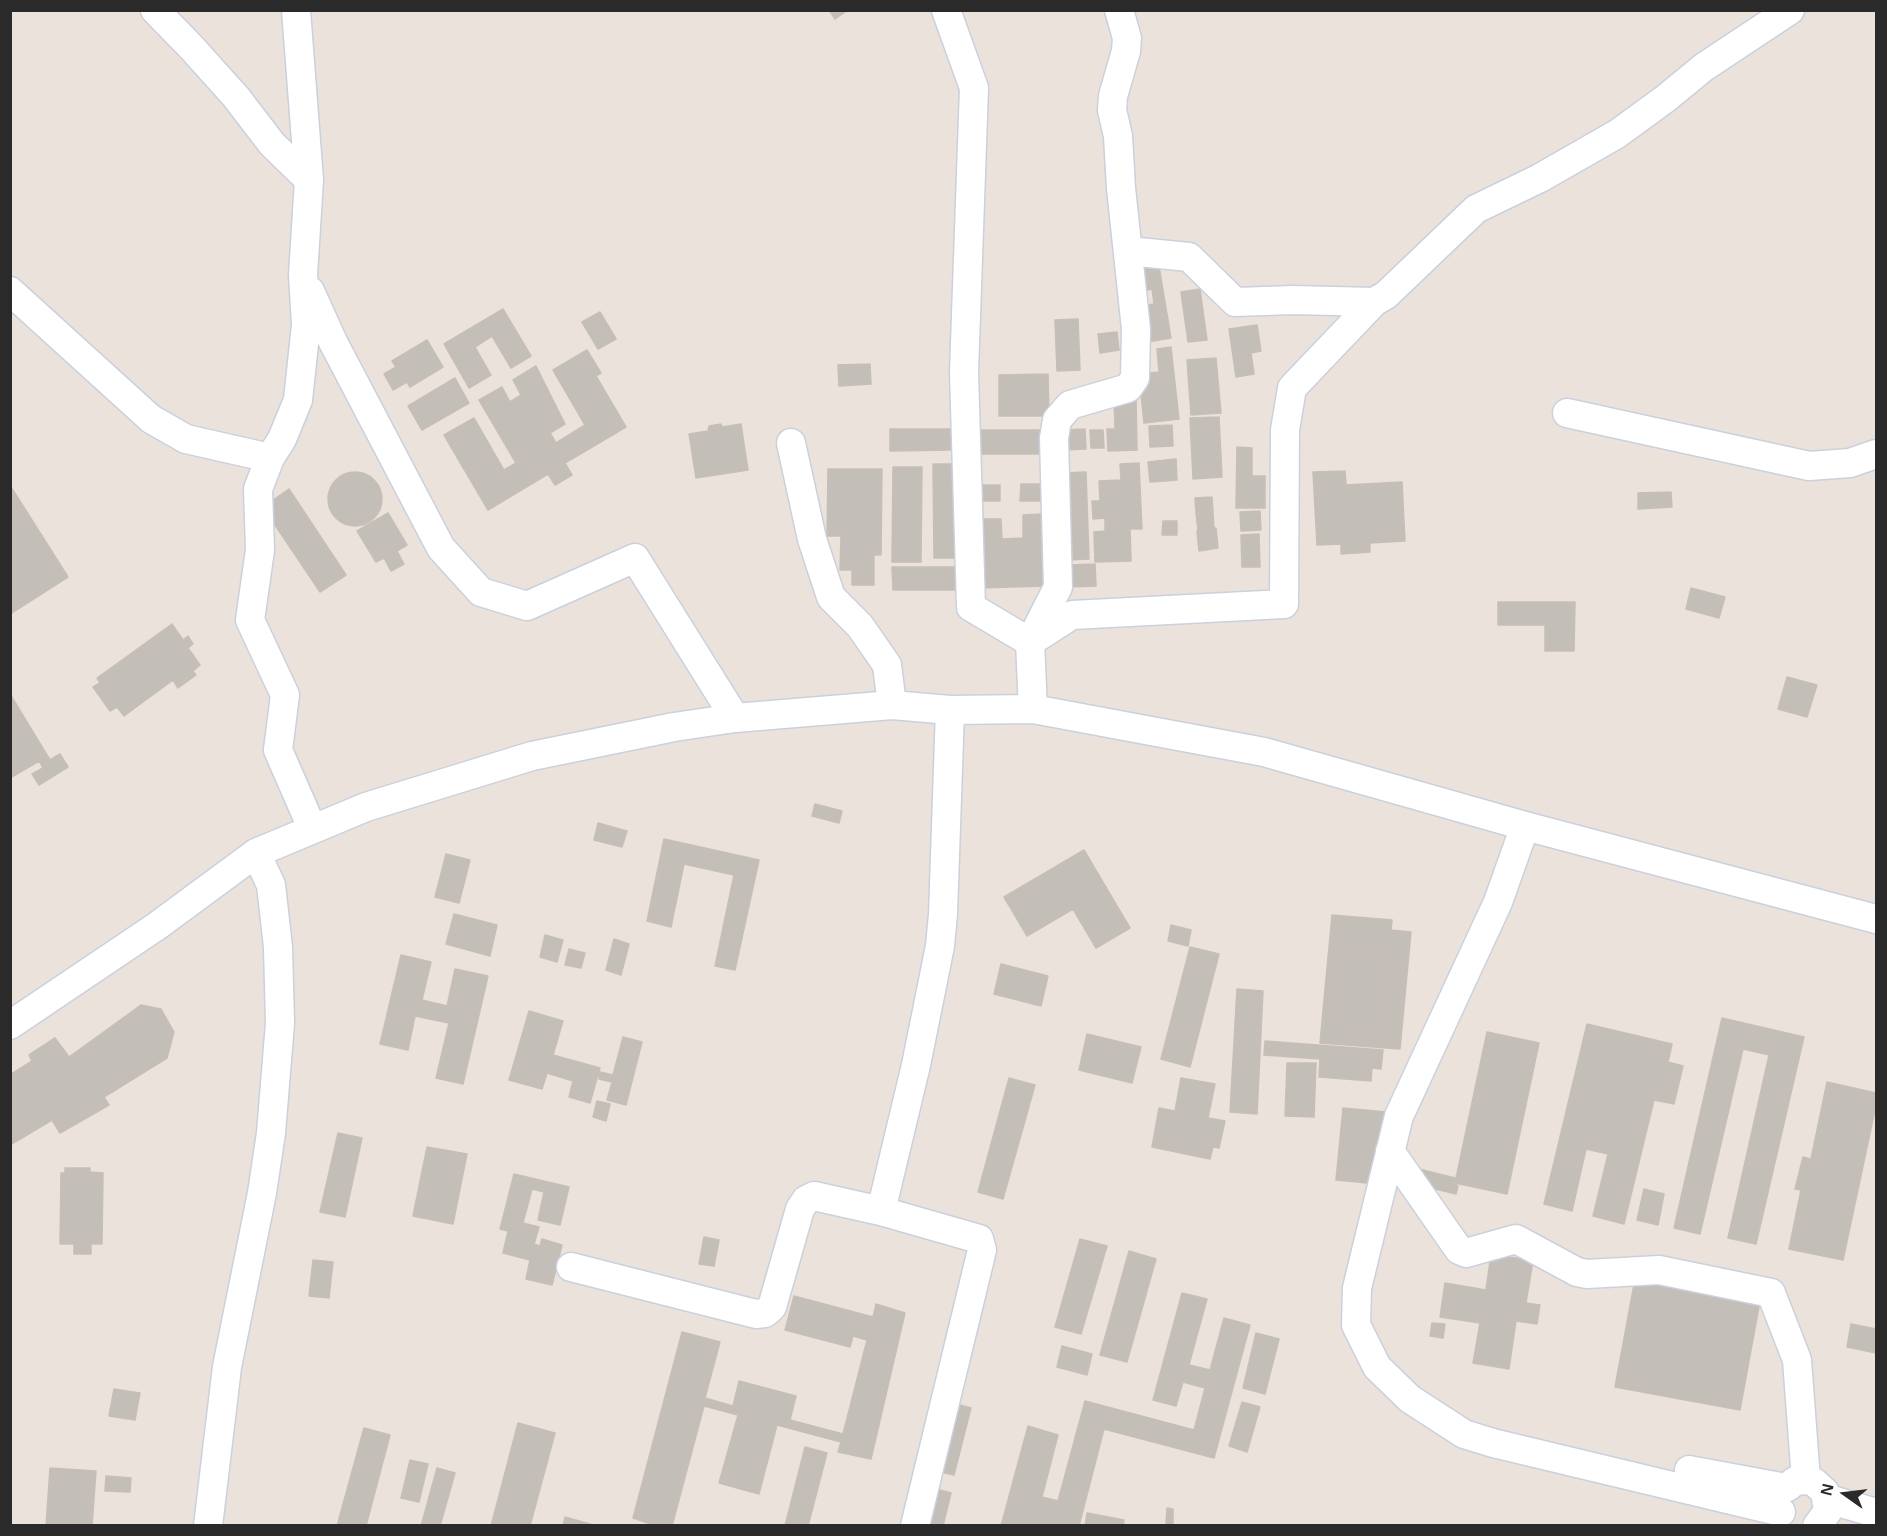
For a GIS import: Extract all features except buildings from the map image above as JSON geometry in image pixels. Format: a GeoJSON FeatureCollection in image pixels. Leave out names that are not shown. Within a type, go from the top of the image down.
{"type":"FeatureCollection","features":[{"type":"Feature","properties":{"kind":"street"},"geometry":{"type":"LineString","coordinates":[[154,10],[236,97],[272,144],[309,180]]}},
{"type":"Feature","properties":{"kind":"street"},"geometry":{"type":"LineString","coordinates":[[296,10],[309,180],[303,275],[306,325],[298,400],[258,489],[260,550],[250,620],[285,695],[278,750],[312,828]]}},
{"type":"Feature","properties":{"kind":"street"},"geometry":{"type":"LineString","coordinates":[[946,10],[974,88],[964,372],[971,607],[1030,642]]}},
{"type":"Feature","properties":{"kind":"street"},"geometry":{"type":"LineString","coordinates":[[1033,709],[1030,642],[1058,587],[1054,438],[1057,420],[1071,405],[1128,388],[1135,378],[1136,329],[1118,136],[1113,110],[1113,96],[1126,51],[1127,38],[1119,10]]}},
{"type":"Feature","properties":{"kind":"street"},"geometry":{"type":"LineString","coordinates":[[1030,642],[1072,615],[1284,604],[1286,429],[1292,388],[1374,302],[1386,295],[1476,210],[1617,134],[1665,99],[1704,66],[1790,10]]}},
{"type":"Feature","properties":{"kind":"street"},"geometry":{"type":"LineString","coordinates":[[1128,251],[1189,257],[1235,302],[1293,300],[1374,302]]}},
{"type":"Feature","properties":{"kind":"street"},"geometry":{"type":"LineString","coordinates":[[303,275],[333,342],[404,482],[452,562],[481,592],[527,606],[635,558],[735,718]]}},
{"type":"Feature","properties":{"kind":"street"},"geometry":{"type":"LineString","coordinates":[[10,291],[151,419],[186,439],[270,458]]}},
{"type":"Feature","properties":{"kind":"street"},"geometry":{"type":"LineString","coordinates":[[1566,413],[1809,466],[1851,463],[1876,454]]}},
{"type":"Feature","properties":{"kind":"street"},"geometry":{"type":"LineString","coordinates":[[791,442],[812,539],[831,597],[860,626],[887,665],[892,705]]}},
{"type":"Feature","properties":{"kind":"street"},"geometry":{"type":"LineString","coordinates":[[10,1025],[157,926],[256,853],[366,807],[532,756],[674,727],[735,718],[892,705],[950,710],[1033,709],[1264,752],[1525,826],[1876,919]]}},
{"type":"Feature","properties":{"kind":"street"},"geometry":{"type":"LineString","coordinates":[[881,1211],[916,1065],[940,946],[944,914],[950,710]]}},
{"type":"Feature","properties":{"kind":"street"},"geometry":{"type":"LineString","coordinates":[[1525,826],[1493,913],[1399,1116],[1357,1288],[1356,1325],[1369,1353],[1410,1399],[1464,1434],[1493,1443],[1791,1501],[1821,1486],[1825,1518],[1876,1513]]}},
{"type":"Feature","properties":{"kind":"street"},"geometry":{"type":"LineString","coordinates":[[208,1526],[216,1441],[227,1368],[262,1193],[271,1133],[280,1023],[278,947],[271,885],[256,853]]}},
{"type":"Feature","properties":{"kind":"street"},"geometry":{"type":"LineString","coordinates":[[1390,1151],[1459,1250],[1466,1253],[1516,1239],[1577,1272],[1587,1274],[1659,1270],[1770,1293],[1797,1359],[1791,1501]]}},
{"type":"Feature","properties":{"kind":"street"},"geometry":{"type":"LineString","coordinates":[[571,1267],[756,1314],[765,1313],[772,1307],[800,1209],[806,1200],[814,1196],[881,1211],[979,1239],[982,1244],[915,1526]]}}]}
